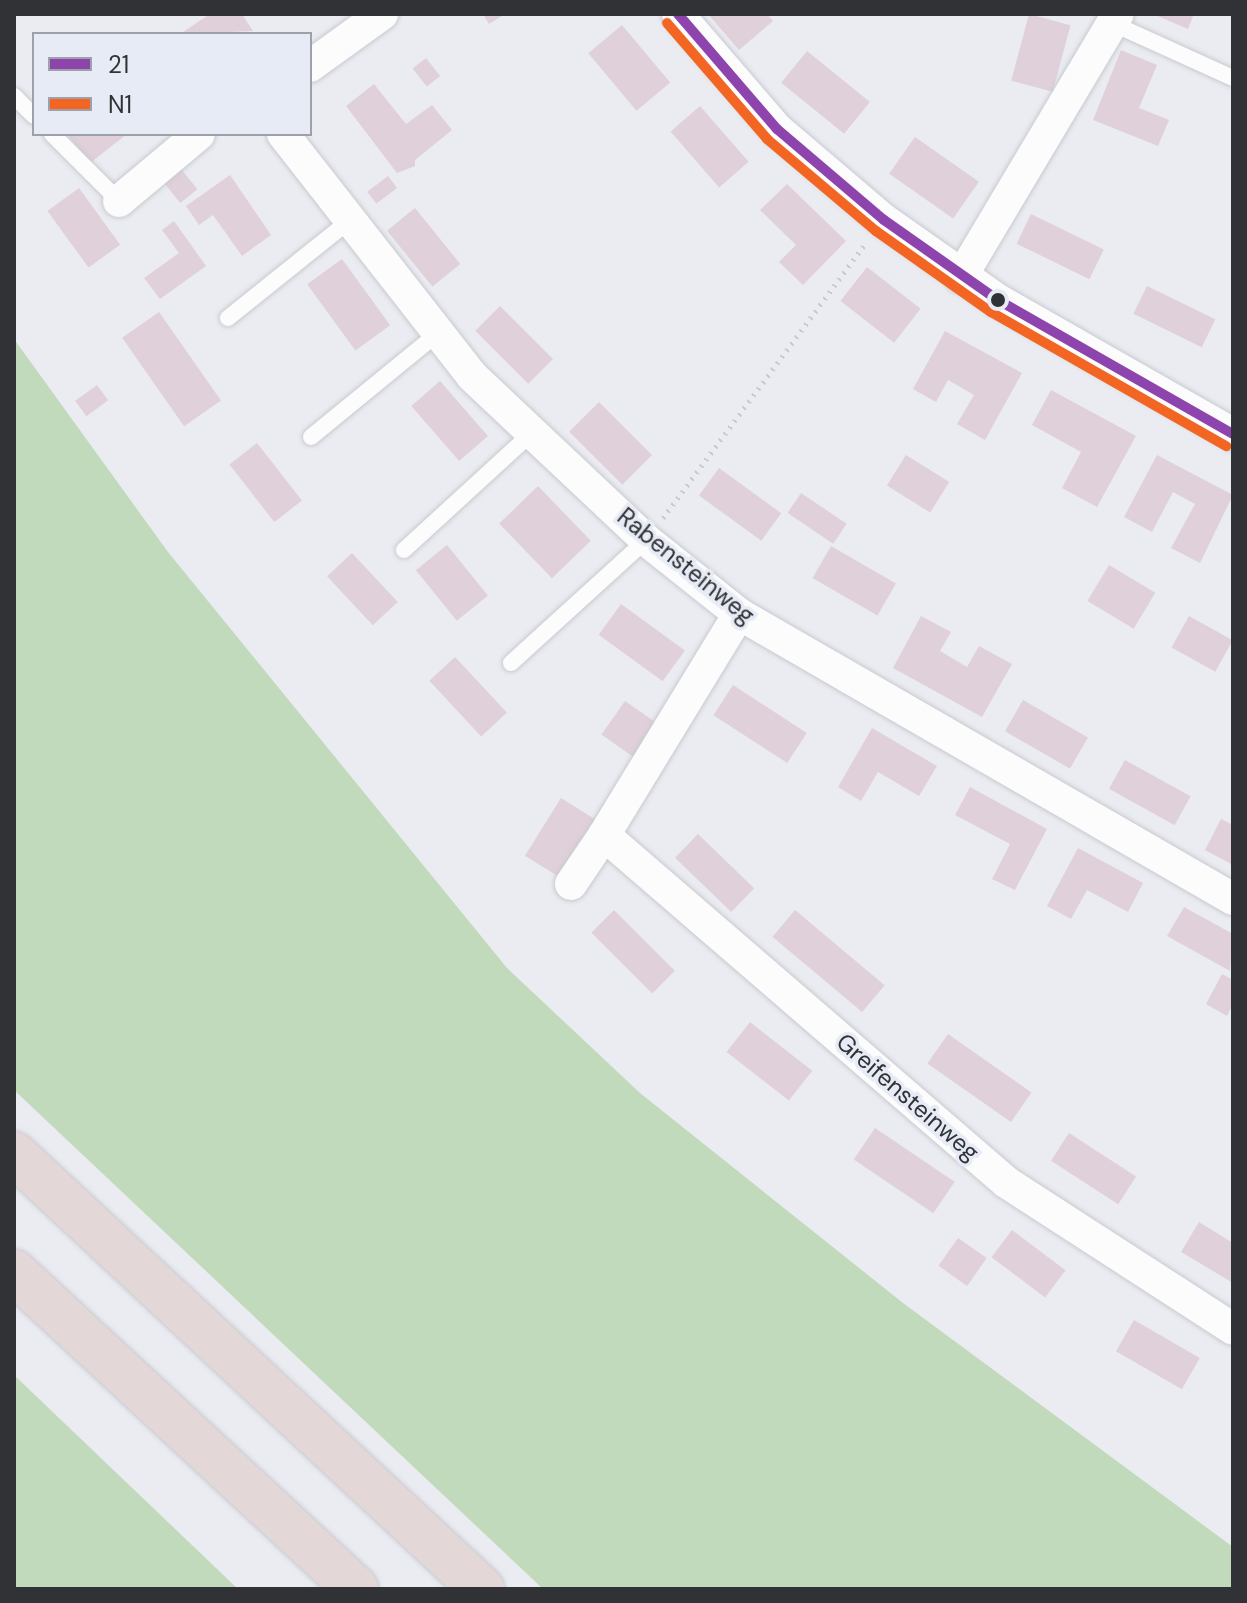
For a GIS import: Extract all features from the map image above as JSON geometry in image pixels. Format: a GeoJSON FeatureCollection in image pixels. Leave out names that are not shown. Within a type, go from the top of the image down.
{"type":"FeatureCollection","features":[{"type":"Feature","properties":{"kind":"highway"},"geometry":{"type":"LineString","coordinates":[[14,1154],[482,1589]]}},
{"type":"Feature","properties":{"kind":"highway"},"geometry":{"type":"LineString","coordinates":[[14,1272],[356,1589]]}},
{"type":"Feature","properties":{"kind":"street"},"geometry":{"type":"LineString","coordinates":[[312,65],[382,14]]}},
{"type":"Feature","properties":{"kind":"street"},"geometry":{"type":"LineString","coordinates":[[678,14],[777,129],[884,220],[961,277],[1233,434]]}},
{"type":"Feature","properties":{"kind":"street"},"geometry":{"type":"LineString","coordinates":[[961,277],[1116,19]]}},
{"type":"Feature","properties":{"kind":"street"},"geometry":{"type":"LineString","coordinates":[[119,201],[197,136]]}},
{"type":"Feature","properties":{"kind":"street","name":"Rabensteinweg"},"geometry":{"type":"LineString","coordinates":[[285,136],[472,376],[646,540],[739,614],[1233,899]]}},
{"type":"Feature","properties":{"kind":"street"},"geometry":{"type":"LineString","coordinates":[[571,884],[739,614]]}},
{"type":"Feature","properties":{"kind":"street","name":"Greifensteinweg"},"geometry":{"type":"LineString","coordinates":[[604,835],[1006,1182],[1233,1329]]}},
{"type":"Feature","properties":{"kind":"lane"},"geometry":{"type":"LineString","coordinates":[[1116,19],[1233,78]]}},
{"type":"Feature","properties":{"kind":"lane"},"geometry":{"type":"LineString","coordinates":[[14,96],[32,114]]}},
{"type":"Feature","properties":{"kind":"lane"},"geometry":{"type":"LineString","coordinates":[[54,136],[119,201]]}},
{"type":"Feature","properties":{"kind":"lane"},"geometry":{"type":"LineString","coordinates":[[228,318],[349,221]]}},
{"type":"Feature","properties":{"kind":"lane"},"geometry":{"type":"LineString","coordinates":[[311,437],[438,333]]}},
{"type":"Feature","properties":{"kind":"lane"},"geometry":{"type":"LineString","coordinates":[[404,550],[533,432]]}},
{"type":"Feature","properties":{"kind":"lane"},"geometry":{"type":"LineString","coordinates":[[511,663],[646,540]]}},
{"type":"Feature","properties":{"kind":"path"},"geometry":{"type":"LineString","coordinates":[[646,540],[884,220]]}},
{"type":"Feature","properties":{"kind":"green space"},"geometry":{"type":"Polygon","coordinates":[[[14,339],[168,552],[507,968],[640,1093],[903,1303],[1233,1547],[1233,1589],[543,1589],[14,1090],[14,339]]]}},
{"type":"Feature","properties":{"kind":"green space"},"geometry":{"type":"Polygon","coordinates":[[[14,1375],[238,1589],[14,1589],[14,1375]]]}},
{"type":"Feature","properties":{"kind":"building"},"geometry":{"type":"Polygon","coordinates":[[[210,14],[242,14],[253,31],[229,32],[183,32],[210,14]]]}},
{"type":"Feature","properties":{"kind":"building"},"geometry":{"type":"Polygon","coordinates":[[[483,14],[505,14],[489,24],[483,14]]]}},
{"type":"Feature","properties":{"kind":"building"},"geometry":{"type":"Polygon","coordinates":[[[708,14],[767,14],[773,21],[739,50],[708,14]]]}},
{"type":"Feature","properties":{"kind":"building"},"geometry":{"type":"Polygon","coordinates":[[[1029,14],[1071,25],[1053,92],[1011,81],[1029,14]]]}},
{"type":"Feature","properties":{"kind":"building"},"geometry":{"type":"Polygon","coordinates":[[[1153,14],[1194,14],[1188,29],[1153,14]]]}},
{"type":"Feature","properties":{"kind":"building"},"geometry":{"type":"Polygon","coordinates":[[[622,25],[670,82],[637,111],[588,53],[622,25]]]}},
{"type":"Feature","properties":{"kind":"building"},"geometry":{"type":"Polygon","coordinates":[[[1121,50],[1157,65],[1139,108],[1169,120],[1158,146],[1093,120],[1121,50]]]}},
{"type":"Feature","properties":{"kind":"building"},"geometry":{"type":"Polygon","coordinates":[[[807,51],[870,102],[844,134],[781,83],[807,51]]]}},
{"type":"Feature","properties":{"kind":"building"},"geometry":{"type":"Polygon","coordinates":[[[426,58],[440,76],[427,87],[413,68],[426,58]]]}},
{"type":"Feature","properties":{"kind":"building"},"geometry":{"type":"Polygon","coordinates":[[[374,84],[406,124],[432,105],[452,130],[415,160],[415,166],[397,173],[346,106],[374,84]]]}},
{"type":"Feature","properties":{"kind":"building"},"geometry":{"type":"Polygon","coordinates":[[[700,106],[749,162],[719,187],[671,132],[700,106]]]}},
{"type":"Feature","properties":{"kind":"building"},"geometry":{"type":"Polygon","coordinates":[[[69,136],[124,136],[90,163],[69,136]]]}},
{"type":"Feature","properties":{"kind":"building"},"geometry":{"type":"Polygon","coordinates":[[[915,137],[979,182],[953,219],[889,174],[915,137]]]}},
{"type":"Feature","properties":{"kind":"building"},"geometry":{"type":"Polygon","coordinates":[[[181,169],[197,189],[180,203],[164,183],[181,169]]]}},
{"type":"Feature","properties":{"kind":"building"},"geometry":{"type":"Polygon","coordinates":[[[230,175],[271,235],[242,256],[213,215],[199,225],[186,206],[230,175]]]}},
{"type":"Feature","properties":{"kind":"building"},"geometry":{"type":"Polygon","coordinates":[[[388,176],[397,188],[376,204],[367,192],[388,176]]]}},
{"type":"Feature","properties":{"kind":"building"},"geometry":{"type":"Polygon","coordinates":[[[787,184],[846,241],[803,285],[779,262],[796,245],[760,210],[787,184]]]}},
{"type":"Feature","properties":{"kind":"building"},"geometry":{"type":"Polygon","coordinates":[[[79,188],[120,245],[89,268],[47,211],[79,188]]]}},
{"type":"Feature","properties":{"kind":"building"},"geometry":{"type":"Polygon","coordinates":[[[415,208],[460,264],[432,287],[387,231],[415,208]]]}},
{"type":"Feature","properties":{"kind":"building"},"geometry":{"type":"Polygon","coordinates":[[[1031,214],[1104,250],[1089,279],[1017,244],[1031,214]]]}},
{"type":"Feature","properties":{"kind":"building"},"geometry":{"type":"Polygon","coordinates":[[[174,221],[206,266],[160,299],[144,278],[179,253],[162,230],[174,221]]]}},
{"type":"Feature","properties":{"kind":"building"},"geometry":{"type":"Polygon","coordinates":[[[342,259],[390,325],[355,351],[307,284],[342,259]]]}},
{"type":"Feature","properties":{"kind":"building"},"geometry":{"type":"Polygon","coordinates":[[[867,267],[921,309],[894,343],[841,301],[867,267]]]}},
{"type":"Feature","properties":{"kind":"building"},"geometry":{"type":"Polygon","coordinates":[[[1147,286],[1215,319],[1202,347],[1133,314],[1147,286]]]}},
{"type":"Feature","properties":{"kind":"building"},"geometry":{"type":"Polygon","coordinates":[[[500,306],[553,359],[528,384],[475,331],[500,306]]]}},
{"type":"Feature","properties":{"kind":"building"},"geometry":{"type":"Polygon","coordinates":[[[159,312],[221,400],[184,426],[122,338],[159,312]]]}},
{"type":"Feature","properties":{"kind":"building"},"geometry":{"type":"Polygon","coordinates":[[[945,331],[1022,373],[985,440],[957,424],[974,395],[948,380],[936,402],[913,389],[945,331]]]}},
{"type":"Feature","properties":{"kind":"building"},"geometry":{"type":"Polygon","coordinates":[[[440,381],[488,436],[459,461],[411,406],[440,381]]]}},
{"type":"Feature","properties":{"kind":"building"},"geometry":{"type":"Polygon","coordinates":[[[97,385],[108,400],[86,416],[75,401],[97,385]]]}},
{"type":"Feature","properties":{"kind":"building"},"geometry":{"type":"Polygon","coordinates":[[[1051,390],[1136,436],[1097,507],[1062,488],[1081,452],[1032,425],[1051,390]]]}},
{"type":"Feature","properties":{"kind":"building"},"geometry":{"type":"Polygon","coordinates":[[[599,402],[652,455],[622,485],[569,432],[599,402]]]}},
{"type":"Feature","properties":{"kind":"building"},"geometry":{"type":"Polygon","coordinates":[[[257,443],[302,501],[274,522],[229,465],[257,443]]]}},
{"type":"Feature","properties":{"kind":"building"},"geometry":{"type":"Polygon","coordinates":[[[906,455],[949,482],[930,513],[887,486],[906,455]]]}},
{"type":"Feature","properties":{"kind":"building"},"geometry":{"type":"Polygon","coordinates":[[[1157,455],[1233,495],[1200,563],[1171,548],[1195,504],[1173,492],[1152,532],[1124,517],[1157,455]]]}},
{"type":"Feature","properties":{"kind":"building"},"geometry":{"type":"Polygon","coordinates":[[[719,468],[781,513],[761,541],[699,496],[719,468]]]}},
{"type":"Feature","properties":{"kind":"building"},"geometry":{"type":"Polygon","coordinates":[[[538,486],[591,541],[552,578],[499,524],[538,486]]]}},
{"type":"Feature","properties":{"kind":"building"},"geometry":{"type":"Polygon","coordinates":[[[801,493],[847,524],[833,544],[788,513],[801,493]]]}},
{"type":"Feature","properties":{"kind":"building"},"geometry":{"type":"Polygon","coordinates":[[[447,545],[488,596],[457,621],[416,570],[447,545]]]}},
{"type":"Feature","properties":{"kind":"building"},"geometry":{"type":"Polygon","coordinates":[[[831,546],[896,584],[877,616],[812,578],[831,546]]]}},
{"type":"Feature","properties":{"kind":"building"},"geometry":{"type":"Polygon","coordinates":[[[352,553],[398,602],[373,625],[327,576],[352,553]]]}},
{"type":"Feature","properties":{"kind":"building"},"geometry":{"type":"Polygon","coordinates":[[[1109,565],[1155,593],[1134,629],[1087,601],[1109,565]]]}},
{"type":"Feature","properties":{"kind":"building"},"geometry":{"type":"Polygon","coordinates":[[[621,604],[685,650],[663,681],[599,635],[621,604]]]}},
{"type":"Feature","properties":{"kind":"building"},"geometry":{"type":"Polygon","coordinates":[[[921,616],[951,632],[940,651],[967,667],[979,646],[1012,664],[982,717],[893,668],[921,616]]]}},
{"type":"Feature","properties":{"kind":"building"},"geometry":{"type":"Polygon","coordinates":[[[1189,616],[1233,640],[1215,672],[1172,647],[1189,616]]]}},
{"type":"Feature","properties":{"kind":"building"},"geometry":{"type":"Polygon","coordinates":[[[455,657],[507,713],[481,736],[429,681],[455,657]]]}},
{"type":"Feature","properties":{"kind":"building"},"geometry":{"type":"Polygon","coordinates":[[[733,685],[807,733],[787,763],[713,715],[733,685]]]}},
{"type":"Feature","properties":{"kind":"building"},"geometry":{"type":"Polygon","coordinates":[[[1023,700],[1088,738],[1070,769],[1005,731],[1023,700]]]}},
{"type":"Feature","properties":{"kind":"building"},"geometry":{"type":"Polygon","coordinates":[[[625,701],[657,723],[633,757],[601,735],[625,701]]]}},
{"type":"Feature","properties":{"kind":"building"},"geometry":{"type":"Polygon","coordinates":[[[872,728],[937,766],[919,796],[878,772],[861,801],[838,787],[872,728]]]}},
{"type":"Feature","properties":{"kind":"building"},"geometry":{"type":"Polygon","coordinates":[[[1125,760],[1191,796],[1175,825],[1109,789],[1125,760]]]}},
{"type":"Feature","properties":{"kind":"building"},"geometry":{"type":"Polygon","coordinates":[[[970,787],[1047,829],[1015,890],[992,879],[1010,844],[955,815],[970,787]]]}},
{"type":"Feature","properties":{"kind":"building"},"geometry":{"type":"Polygon","coordinates":[[[561,798],[595,819],[559,877],[525,856],[561,798]]]}},
{"type":"Feature","properties":{"kind":"building"},"geometry":{"type":"Polygon","coordinates":[[[1221,819],[1233,825],[1233,865],[1205,850],[1221,819]]]}},
{"type":"Feature","properties":{"kind":"building"},"geometry":{"type":"Polygon","coordinates":[[[698,834],[754,888],[731,912],[675,858],[698,834]]]}},
{"type":"Feature","properties":{"kind":"building"},"geometry":{"type":"Polygon","coordinates":[[[1078,848],[1143,883],[1128,912],[1087,890],[1071,919],[1047,906],[1078,848]]]}},
{"type":"Feature","properties":{"kind":"building"},"geometry":{"type":"Polygon","coordinates":[[[1184,907],[1233,934],[1230,971],[1167,936],[1184,907]]]}},
{"type":"Feature","properties":{"kind":"building"},"geometry":{"type":"Polygon","coordinates":[[[614,910],[675,971],[652,993],[591,933],[614,910]]]}},
{"type":"Feature","properties":{"kind":"building"},"geometry":{"type":"Polygon","coordinates":[[[795,910],[885,985],[862,1012],[773,937],[795,910]]]}},
{"type":"Feature","properties":{"kind":"building"},"geometry":{"type":"Polygon","coordinates":[[[1222,974],[1233,980],[1233,1004],[1227,1016],[1206,1004],[1222,974]]]}},
{"type":"Feature","properties":{"kind":"building"},"geometry":{"type":"Polygon","coordinates":[[[750,1022],[812,1071],[789,1101],[727,1052],[750,1022]]]}},
{"type":"Feature","properties":{"kind":"building"},"geometry":{"type":"Polygon","coordinates":[[[948,1034],[1032,1093],[1011,1122],[927,1063],[948,1034]]]}},
{"type":"Feature","properties":{"kind":"building"},"geometry":{"type":"Polygon","coordinates":[[[875,1128],[955,1182],[933,1213],[854,1160],[875,1128]]]}},
{"type":"Feature","properties":{"kind":"building"},"geometry":{"type":"Polygon","coordinates":[[[1069,1133],[1136,1177],[1118,1204],[1051,1161],[1069,1133]]]}},
{"type":"Feature","properties":{"kind":"building"},"geometry":{"type":"Polygon","coordinates":[[[1199,1222],[1233,1243],[1233,1283],[1181,1252],[1199,1222]]]}},
{"type":"Feature","properties":{"kind":"building"},"geometry":{"type":"Polygon","coordinates":[[[1012,1230],[1066,1270],[1045,1297],[992,1257],[1012,1230]]]}},
{"type":"Feature","properties":{"kind":"building"},"geometry":{"type":"Polygon","coordinates":[[[958,1238],[987,1258],[967,1286],[938,1266],[958,1238]]]}},
{"type":"Feature","properties":{"kind":"building"},"geometry":{"type":"Polygon","coordinates":[[[1134,1320],[1200,1358],[1182,1389],[1116,1351],[1134,1320]]]}},
{"type":"Feature","properties":{"kind":"transit line","name":"21"},"geometry":{"type":"LineString","coordinates":[[678,14],[777,129],[884,220],[998,300],[1233,434]]}},
{"type":"Feature","properties":{"kind":"transit line","name":"N1"},"geometry":{"type":"LineString","coordinates":[[667,23],[767,139],[876,231],[991,312],[1226,446]]}}]}
